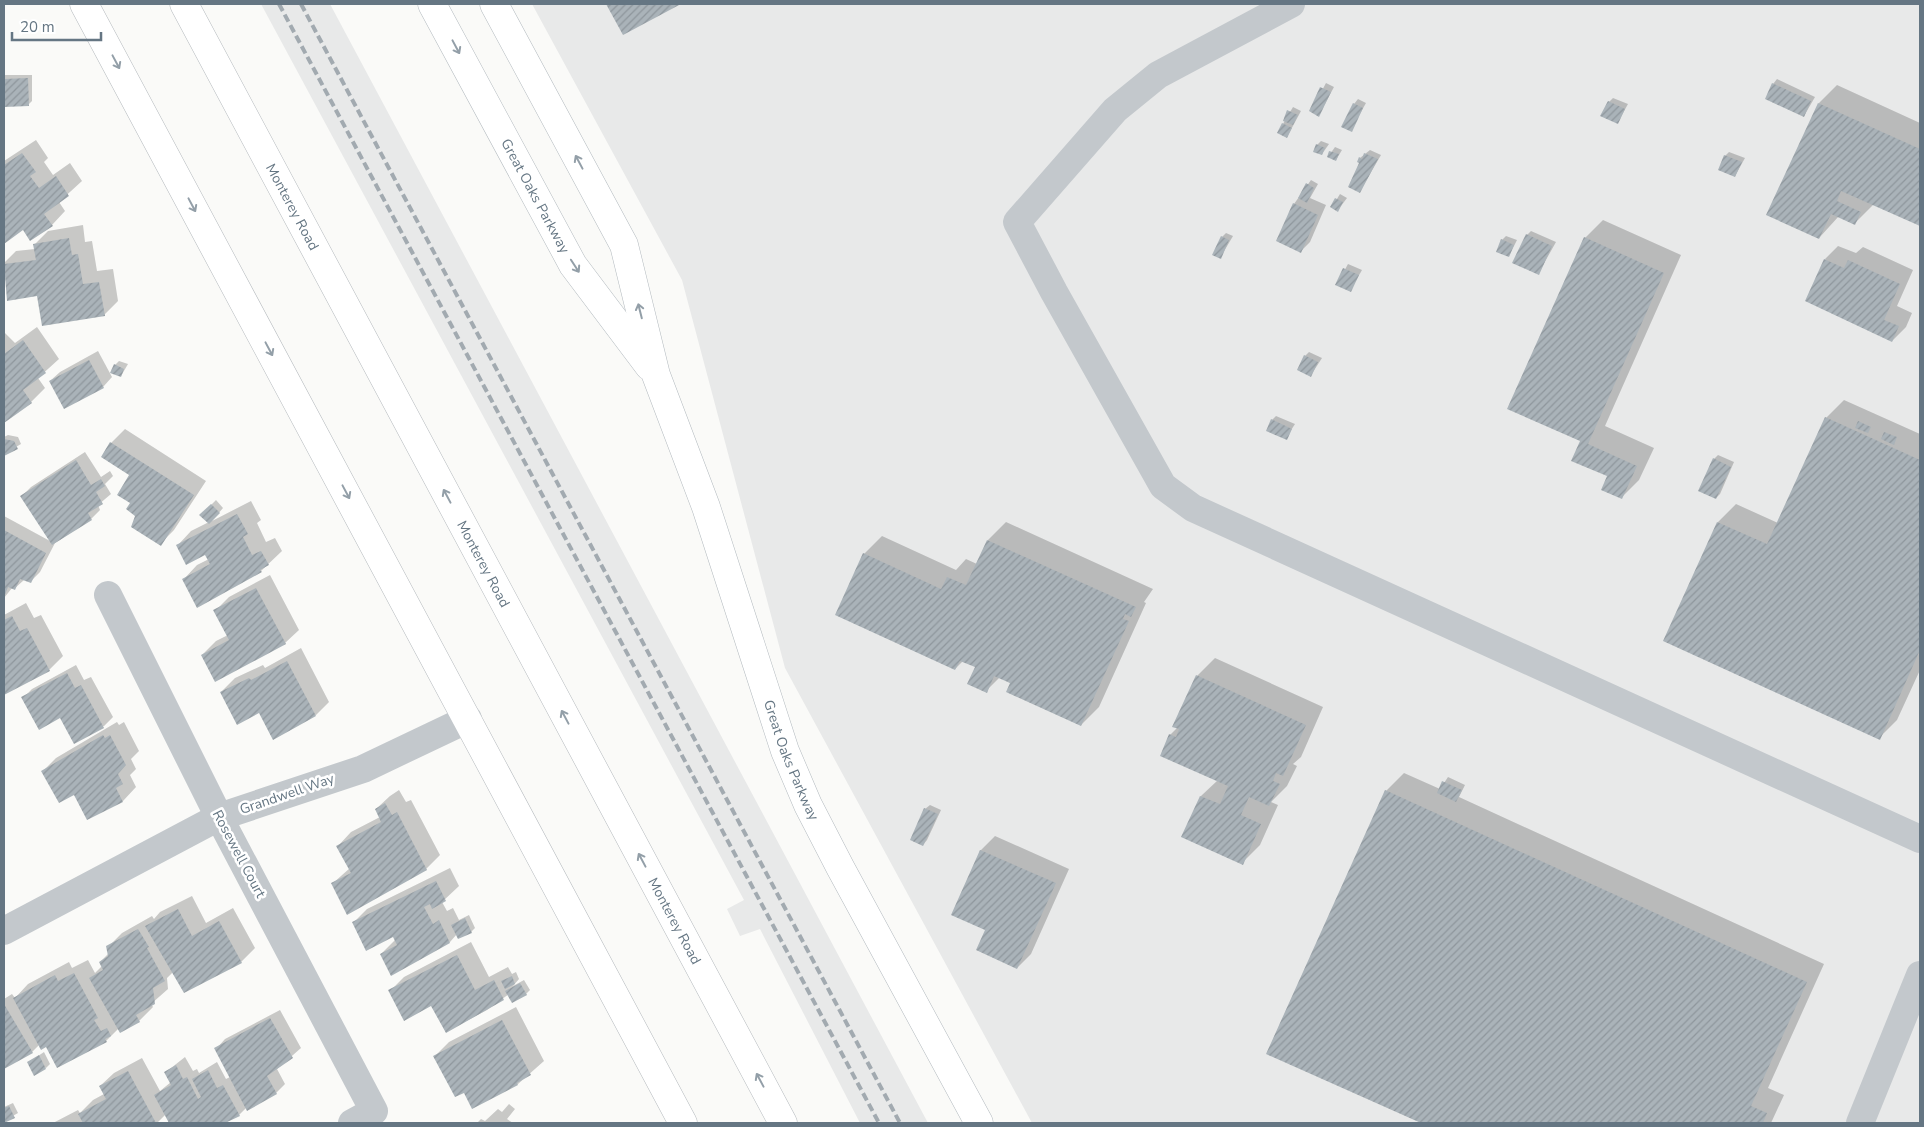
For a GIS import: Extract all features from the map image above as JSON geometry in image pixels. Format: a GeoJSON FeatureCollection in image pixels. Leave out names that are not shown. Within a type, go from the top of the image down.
{"type":"FeatureCollection","features":[{"type":"Feature","properties":{"kind":"main road"},"geometry":{"type":"LineString","coordinates":[[84,4],[683,1123]]}},
{"type":"Feature","properties":{"kind":"main road","name":"Monterey Road"},"geometry":{"type":"LineString","coordinates":[[184,4],[783,1123]]}},
{"type":"Feature","properties":{"kind":"main road","name":"Great Oaks Parkway"},"geometry":{"type":"LineString","coordinates":[[432,4],[573,265],[656,376]]}},
{"type":"Feature","properties":{"kind":"main road","name":"Great Oaks Parkway"},"geometry":{"type":"LineString","coordinates":[[494,4],[624,245],[656,376],[706,507],[785,751],[808,805],[979,1123]]}},
{"type":"Feature","properties":{"kind":"street"},"geometry":{"type":"LineString","coordinates":[[1291,4],[1158,76],[1115,110],[1017,222],[1163,486],[1193,508],[1920,839]]}},
{"type":"Feature","properties":{"kind":"street","name":"Rosewell Court"},"geometry":{"type":"LineString","coordinates":[[108,595],[219,817],[363,1117]]}},
{"type":"Feature","properties":{"kind":"street","name":"Grandwell Way"},"geometry":{"type":"LineString","coordinates":[[4,931],[219,817],[363,769],[468,719]]}},
{"type":"Feature","properties":{"kind":"street"},"geometry":{"type":"LineString","coordinates":[[1860,1123],[1920,975]]}},
{"type":"Feature","properties":{"kind":"shaded area"},"geometry":{"type":"Polygon","coordinates":[[[261,4],[330,4],[928,1123],[860,1123],[760,929],[740,936],[727,909],[744,900],[261,4]]]}},
{"type":"Feature","properties":{"kind":"shaded area"},"geometry":{"type":"Polygon","coordinates":[[[532,4],[1920,4],[1920,1123],[1032,1123],[785,668],[682,280],[532,4]]]}},
{"type":"Feature","properties":{"kind":"building"},"geometry":{"type":"Polygon","coordinates":[[[606,4],[681,4],[623,35],[606,4]]]}},
{"type":"Feature","properties":{"kind":"building"},"geometry":{"type":"Polygon","coordinates":[[[28,78],[29,106],[4,107],[4,79],[28,78]]]}},
{"type":"Feature","properties":{"kind":"building"},"geometry":{"type":"Polygon","coordinates":[[[1772,83],[1811,101],[1804,117],[1765,99],[1772,83]]]}},
{"type":"Feature","properties":{"kind":"building"},"geometry":{"type":"Polygon","coordinates":[[[1320,87],[1331,92],[1319,117],[1309,111],[1320,87]]]}},
{"type":"Feature","properties":{"kind":"building"},"geometry":{"type":"Polygon","coordinates":[[[1608,101],[1625,109],[1618,124],[1600,116],[1608,101]]]}},
{"type":"Feature","properties":{"kind":"building"},"geometry":{"type":"Polygon","coordinates":[[[1353,103],[1363,108],[1352,132],[1341,127],[1353,103]]]}},
{"type":"Feature","properties":{"kind":"building"},"geometry":{"type":"Polygon","coordinates":[[[1818,103],[1920,149],[1920,226],[1841,191],[1837,201],[1861,212],[1855,225],[1831,214],[1819,239],[1766,215],[1818,103]]]}},
{"type":"Feature","properties":{"kind":"building"},"geometry":{"type":"Polygon","coordinates":[[[1287,110],[1298,115],[1293,125],[1283,121],[1287,110]]]}},
{"type":"Feature","properties":{"kind":"building"},"geometry":{"type":"Polygon","coordinates":[[[1282,123],[1292,128],[1287,138],[1277,133],[1282,123]]]}},
{"type":"Feature","properties":{"kind":"building"},"geometry":{"type":"Polygon","coordinates":[[[1316,144],[1325,148],[1322,155],[1313,152],[1316,144]]]}},
{"type":"Feature","properties":{"kind":"building"},"geometry":{"type":"Polygon","coordinates":[[[1329,151],[1339,154],[1336,161],[1327,157],[1329,151]]]}},
{"type":"Feature","properties":{"kind":"building"},"geometry":{"type":"Polygon","coordinates":[[[22,153],[36,172],[30,176],[39,188],[56,176],[69,196],[44,214],[53,226],[30,241],[23,230],[4,244],[4,165],[22,153]]]}},
{"type":"Feature","properties":{"kind":"building"},"geometry":{"type":"Polygon","coordinates":[[[1364,153],[1378,159],[1360,193],[1348,187],[1359,163],[1357,162],[1359,157],[1362,159],[1364,153]]]}},
{"type":"Feature","properties":{"kind":"building"},"geometry":{"type":"Polygon","coordinates":[[[1724,155],[1742,162],[1735,177],[1718,170],[1724,155]]]}},
{"type":"Feature","properties":{"kind":"building"},"geometry":{"type":"Polygon","coordinates":[[[1306,183],[1314,188],[1307,203],[1298,198],[1306,183]]]}},
{"type":"Feature","properties":{"kind":"building"},"geometry":{"type":"Polygon","coordinates":[[[1335,198],[1343,202],[1338,212],[1330,207],[1335,198]]]}},
{"type":"Feature","properties":{"kind":"building"},"geometry":{"type":"Polygon","coordinates":[[[1293,203],[1318,215],[1301,253],[1276,241],[1293,203]]]}},
{"type":"Feature","properties":{"kind":"building"},"geometry":{"type":"Polygon","coordinates":[[[1526,234],[1552,246],[1539,275],[1512,263],[1526,234]]]}},
{"type":"Feature","properties":{"kind":"building"},"geometry":{"type":"Polygon","coordinates":[[[1221,236],[1229,240],[1221,259],[1212,255],[1221,236]]]}},
{"type":"Feature","properties":{"kind":"building"},"geometry":{"type":"Polygon","coordinates":[[[1584,237],[1664,273],[1588,444],[1637,466],[1622,499],[1601,490],[1607,476],[1571,461],[1580,441],[1507,409],[1584,237]]]}},
{"type":"Feature","properties":{"kind":"building"},"geometry":{"type":"Polygon","coordinates":[[[69,238],[72,255],[78,254],[83,284],[99,282],[105,316],[42,326],[37,296],[7,301],[4,264],[36,260],[33,244],[69,238]]]}},
{"type":"Feature","properties":{"kind":"building"},"geometry":{"type":"Polygon","coordinates":[[[1501,239],[1514,245],[1509,257],[1496,252],[1501,239]]]}},
{"type":"Feature","properties":{"kind":"building"},"geometry":{"type":"Polygon","coordinates":[[[1824,259],[1844,268],[1848,260],[1900,284],[1884,320],[1899,326],[1892,342],[1805,301],[1824,259]]]}},
{"type":"Feature","properties":{"kind":"building"},"geometry":{"type":"Polygon","coordinates":[[[1343,268],[1359,275],[1351,292],[1335,285],[1343,268]]]}},
{"type":"Feature","properties":{"kind":"building"},"geometry":{"type":"Polygon","coordinates":[[[23,340],[46,373],[23,390],[32,403],[4,423],[4,354],[23,340]]]}},
{"type":"Feature","properties":{"kind":"building"},"geometry":{"type":"Polygon","coordinates":[[[1304,355],[1318,362],[1311,377],[1297,370],[1304,355]]]}},
{"type":"Feature","properties":{"kind":"building"},"geometry":{"type":"Polygon","coordinates":[[[89,360],[104,388],[64,409],[49,381],[89,360]]]}},
{"type":"Feature","properties":{"kind":"building"},"geometry":{"type":"Polygon","coordinates":[[[114,364],[124,369],[121,377],[110,373],[114,364]]]}},
{"type":"Feature","properties":{"kind":"building"},"geometry":{"type":"Polygon","coordinates":[[[1825,417],[1920,460],[1920,650],[1880,740],[1663,641],[1717,522],[1767,544],[1825,417]]]}},
{"type":"Feature","properties":{"kind":"building"},"geometry":{"type":"Polygon","coordinates":[[[1271,419],[1292,429],[1287,440],[1266,431],[1271,419]]]}},
{"type":"Feature","properties":{"kind":"building"},"geometry":{"type":"Polygon","coordinates":[[[1858,421],[1871,427],[1868,433],[1855,428],[1858,421]]]}},
{"type":"Feature","properties":{"kind":"building"},"geometry":{"type":"Polygon","coordinates":[[[1884,432],[1897,437],[1894,445],[1881,439],[1884,432]]]}},
{"type":"Feature","properties":{"kind":"building"},"geometry":{"type":"Polygon","coordinates":[[[4,439],[14,441],[18,449],[4,456],[4,439]]]}},
{"type":"Feature","properties":{"kind":"building"},"geometry":{"type":"Polygon","coordinates":[[[110,442],[194,495],[161,546],[131,527],[135,516],[126,509],[130,503],[117,495],[129,475],[101,457],[110,442]]]}},
{"type":"Feature","properties":{"kind":"building"},"geometry":{"type":"Polygon","coordinates":[[[1713,458],[1731,467],[1716,499],[1698,491],[1713,458]]]}},
{"type":"Feature","properties":{"kind":"building"},"geometry":{"type":"Polygon","coordinates":[[[76,460],[91,485],[101,479],[105,486],[96,492],[103,504],[88,513],[92,520],[52,545],[20,496],[76,460]]]}},
{"type":"Feature","properties":{"kind":"building"},"geometry":{"type":"Polygon","coordinates":[[[211,504],[220,513],[209,524],[199,515],[211,504]]]}},
{"type":"Feature","properties":{"kind":"building"},"geometry":{"type":"Polygon","coordinates":[[[237,514],[248,534],[243,537],[252,555],[261,551],[269,565],[260,570],[262,572],[197,608],[182,579],[210,564],[205,555],[186,565],[176,545],[237,514]]]}},
{"type":"Feature","properties":{"kind":"building"},"geometry":{"type":"Polygon","coordinates":[[[4,530],[46,553],[31,583],[20,579],[15,590],[8,587],[4,597],[4,530]]]}},
{"type":"Feature","properties":{"kind":"building"},"geometry":{"type":"Polygon","coordinates":[[[987,540],[1136,607],[1131,617],[1125,614],[1123,619],[1129,621],[1081,726],[1006,692],[1010,683],[994,676],[987,693],[967,684],[975,667],[960,661],[955,670],[835,615],[863,553],[941,589],[947,577],[966,585],[987,540]]]}},
{"type":"Feature","properties":{"kind":"building"},"geometry":{"type":"Polygon","coordinates":[[[256,588],[286,644],[215,682],[201,655],[229,640],[213,610],[256,588]]]}},
{"type":"Feature","properties":{"kind":"building"},"geometry":{"type":"Polygon","coordinates":[[[12,616],[20,631],[27,628],[50,671],[4,695],[4,620],[12,616]]]}},
{"type":"Feature","properties":{"kind":"building"},"geometry":{"type":"Polygon","coordinates":[[[287,661],[316,716],[273,740],[259,713],[237,725],[220,692],[249,678],[251,680],[287,661]]]}},
{"type":"Feature","properties":{"kind":"building"},"geometry":{"type":"Polygon","coordinates":[[[67,673],[75,688],[81,685],[104,728],[74,744],[60,718],[39,730],[21,697],[67,673]]]}},
{"type":"Feature","properties":{"kind":"building"},"geometry":{"type":"Polygon","coordinates":[[[1196,675],[1306,725],[1283,776],[1276,773],[1273,781],[1280,784],[1269,806],[1249,797],[1241,815],[1261,824],[1243,865],[1181,837],[1200,796],[1220,804],[1228,786],[1160,756],[1169,734],[1176,737],[1179,729],[1172,727],[1196,675]]]}},
{"type":"Feature","properties":{"kind":"building"},"geometry":{"type":"Polygon","coordinates":[[[103,735],[105,738],[110,735],[126,765],[118,774],[123,784],[116,788],[123,802],[87,820],[74,795],[59,803],[41,771],[103,735]]]}},
{"type":"Feature","properties":{"kind":"building"},"geometry":{"type":"Polygon","coordinates":[[[1442,781],[1462,790],[1456,802],[1437,793],[1442,781]]]}},
{"type":"Feature","properties":{"kind":"building"},"geometry":{"type":"Polygon","coordinates":[[[1385,790],[1807,982],[1751,1106],[1767,1113],[1763,1123],[1421,1123],[1266,1054],[1385,790]]]}},
{"type":"Feature","properties":{"kind":"building"},"geometry":{"type":"Polygon","coordinates":[[[385,803],[392,815],[397,812],[427,870],[347,915],[331,883],[351,873],[336,846],[381,822],[375,809],[385,803]]]}},
{"type":"Feature","properties":{"kind":"building"},"geometry":{"type":"Polygon","coordinates":[[[924,808],[938,814],[923,846],[910,840],[924,808]]]}},
{"type":"Feature","properties":{"kind":"building"},"geometry":{"type":"Polygon","coordinates":[[[980,850],[1056,883],[1017,969],[976,950],[985,930],[951,915],[980,850]]]}},
{"type":"Feature","properties":{"kind":"building"},"geometry":{"type":"Polygon","coordinates":[[[436,881],[446,901],[432,909],[430,904],[424,907],[433,924],[439,920],[450,943],[391,976],[380,954],[397,945],[393,937],[366,951],[352,922],[436,881]]]}},
{"type":"Feature","properties":{"kind":"building"},"geometry":{"type":"Polygon","coordinates":[[[178,909],[192,936],[219,921],[242,963],[184,993],[145,926],[178,909]]]}},
{"type":"Feature","properties":{"kind":"building"},"geometry":{"type":"Polygon","coordinates":[[[465,918],[472,933],[458,939],[451,925],[465,918]]]}},
{"type":"Feature","properties":{"kind":"building"},"geometry":{"type":"Polygon","coordinates":[[[138,929],[165,981],[153,988],[155,1004],[136,1015],[140,1022],[120,1033],[89,978],[103,970],[99,962],[108,956],[106,946],[138,929]]]}},
{"type":"Feature","properties":{"kind":"building"},"geometry":{"type":"Polygon","coordinates":[[[457,955],[475,990],[494,980],[504,1000],[446,1033],[431,1006],[404,1021],[388,990],[457,955]]]}},
{"type":"Feature","properties":{"kind":"building"},"geometry":{"type":"Polygon","coordinates":[[[74,973],[98,1018],[94,1020],[101,1031],[107,1028],[111,1036],[105,1039],[107,1042],[57,1068],[46,1047],[41,1050],[13,998],[55,975],[58,981],[74,973]]]}},
{"type":"Feature","properties":{"kind":"building"},"geometry":{"type":"Polygon","coordinates":[[[512,976],[515,984],[505,989],[501,981],[512,976]]]}},
{"type":"Feature","properties":{"kind":"building"},"geometry":{"type":"Polygon","coordinates":[[[520,983],[527,995],[512,1003],[505,991],[520,983]]]}},
{"type":"Feature","properties":{"kind":"building"},"geometry":{"type":"Polygon","coordinates":[[[4,1004],[33,1053],[4,1069],[4,1004]]]}},
{"type":"Feature","properties":{"kind":"building"},"geometry":{"type":"Polygon","coordinates":[[[270,1018],[293,1058],[267,1076],[277,1094],[247,1111],[214,1048],[270,1018]]]}},
{"type":"Feature","properties":{"kind":"building"},"geometry":{"type":"Polygon","coordinates":[[[502,1020],[531,1075],[517,1083],[518,1085],[472,1109],[464,1093],[455,1097],[433,1056],[502,1020]]]}},
{"type":"Feature","properties":{"kind":"building"},"geometry":{"type":"Polygon","coordinates":[[[39,1055],[46,1069],[34,1076],[27,1062],[39,1055]]]}},
{"type":"Feature","properties":{"kind":"building"},"geometry":{"type":"Polygon","coordinates":[[[176,1065],[183,1079],[187,1077],[198,1099],[201,1097],[192,1079],[208,1070],[217,1088],[223,1085],[240,1116],[225,1123],[169,1123],[154,1095],[171,1085],[164,1072],[176,1065]]]}},
{"type":"Feature","properties":{"kind":"building"},"geometry":{"type":"Polygon","coordinates":[[[128,1071],[156,1123],[83,1123],[78,1114],[106,1099],[99,1086],[128,1071]]]}},
{"type":"Feature","properties":{"kind":"building"},"geometry":{"type":"Polygon","coordinates":[[[9,1106],[15,1118],[4,1123],[4,1108],[9,1106]]]}},
{"type":"Feature","properties":{"kind":"railway"},"geometry":{"type":"LineString","coordinates":[[279,4],[879,1123]]}},
{"type":"Feature","properties":{"kind":"railway"},"geometry":{"type":"LineString","coordinates":[[301,4],[900,1123]]}}]}
